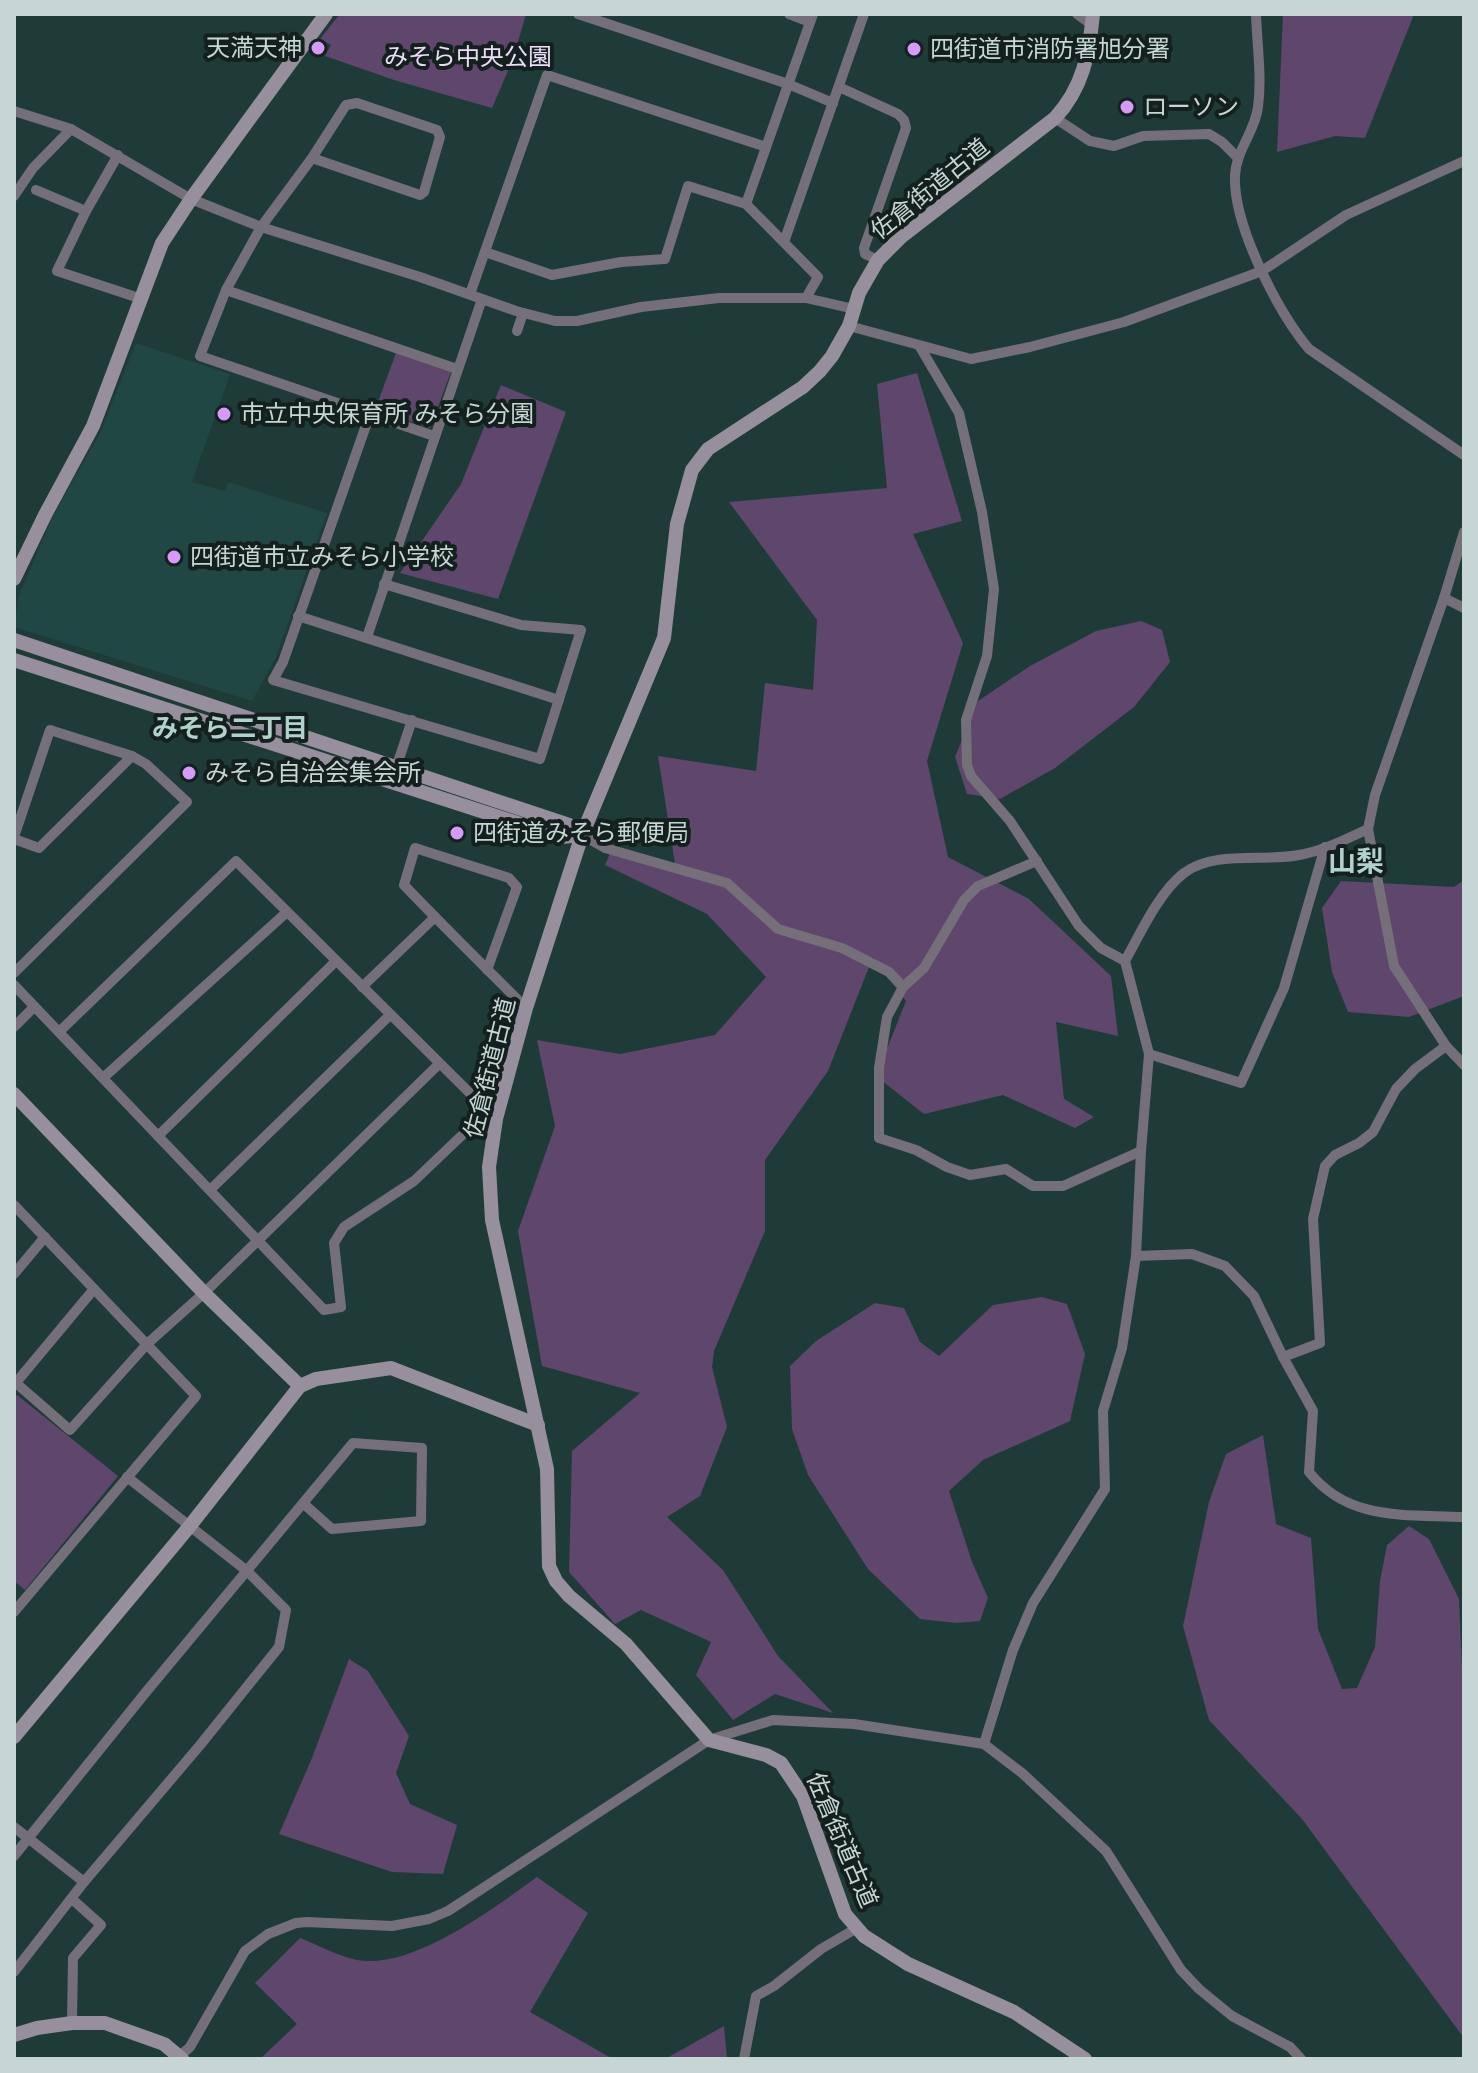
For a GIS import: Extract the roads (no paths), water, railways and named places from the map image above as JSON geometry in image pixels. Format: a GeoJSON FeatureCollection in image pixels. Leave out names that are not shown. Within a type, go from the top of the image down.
{"type":"FeatureCollection","features":[{"type":"Feature","properties":{"kind":"street"},"geometry":{"type":"LineString","coordinates":[[14,579],[93,426],[162,243],[326,14]]}},
{"type":"Feature","properties":{"kind":"street"},"geometry":{"type":"LineString","coordinates":[[578,14],[788,84],[833,103]]}},
{"type":"Feature","properties":{"kind":"street"},"geometry":{"type":"LineString","coordinates":[[746,204],[812,18],[789,14]]}},
{"type":"Feature","properties":{"kind":"street"},"geometry":{"type":"LineString","coordinates":[[784,242],[864,14]]}},
{"type":"Feature","properties":{"kind":"street"},"geometry":{"type":"LineString","coordinates":[[1077,14],[1093,20]]}},
{"type":"Feature","properties":{"kind":"street"},"geometry":{"type":"LineString","coordinates":[[1256,14],[1258,108],[1237,157],[1235,178],[1238,209],[1262,271],[1287,318],[1309,349],[1464,455]]}},
{"type":"Feature","properties":{"kind":"street","name":"佐倉街道古道"},"geometry":{"type":"LineString","coordinates":[[1085,2059],[1014,2012],[908,1964],[874,1943],[857,1928],[845,1914],[803,1796],[781,1763],[766,1755],[709,1740],[626,1644],[569,1596],[556,1581],[549,1566],[547,1469],[492,1220],[489,1167],[496,1119],[526,1008],[582,835],[664,638],[677,524],[692,470],[708,449],[803,387],[832,356],[849,326],[859,293],[878,260],[901,237],[1055,118],[1067,105],[1082,76],[1093,20]]}},
{"type":"Feature","properties":{"kind":"street"},"geometry":{"type":"LineString","coordinates":[[470,294],[547,75],[766,147]]}},
{"type":"Feature","properties":{"kind":"street"},"geometry":{"type":"LineString","coordinates":[[839,87],[898,114],[906,128],[864,248],[865,254],[878,260]]}},
{"type":"Feature","properties":{"kind":"street"},"geometry":{"type":"LineString","coordinates":[[312,158],[420,195],[424,192],[439,134],[437,130],[350,103],[338,114],[312,158],[261,227],[226,290],[200,356],[434,436]]}},
{"type":"Feature","properties":{"kind":"street"},"geometry":{"type":"LineString","coordinates":[[14,111],[71,129],[191,199],[261,227],[555,321],[577,321],[641,307],[703,300],[806,298],[854,309]]}},
{"type":"Feature","properties":{"kind":"street"},"geometry":{"type":"LineString","coordinates":[[1055,118],[1090,141],[1114,146],[1143,136],[1209,134],[1237,157]]}},
{"type":"Feature","properties":{"kind":"street"},"geometry":{"type":"LineString","coordinates":[[14,196],[33,168],[71,129]]}},
{"type":"Feature","properties":{"kind":"street"},"geometry":{"type":"LineString","coordinates":[[118,155],[57,271],[142,299]]}},
{"type":"Feature","properties":{"kind":"street"},"geometry":{"type":"LineString","coordinates":[[849,326],[971,359],[1124,322],[1262,271],[1346,215],[1464,161]]}},
{"type":"Feature","properties":{"kind":"street"},"geometry":{"type":"LineString","coordinates":[[485,252],[552,275],[621,262],[665,259],[688,186],[746,204],[818,277],[806,298]]}},
{"type":"Feature","properties":{"kind":"street"},"geometry":{"type":"LineString","coordinates":[[36,190],[86,211]]}},
{"type":"Feature","properties":{"kind":"street"},"geometry":{"type":"LineString","coordinates":[[226,290],[457,369]]}},
{"type":"Feature","properties":{"kind":"street"},"geometry":{"type":"LineString","coordinates":[[367,637],[482,299]]}},
{"type":"Feature","properties":{"kind":"street"},"geometry":{"type":"LineString","coordinates":[[517,331],[523,313]]}},
{"type":"Feature","properties":{"kind":"street"},"geometry":{"type":"LineString","coordinates":[[920,347],[959,413],[982,512],[994,589],[987,656],[966,720],[967,765],[971,776],[1010,821],[1079,926],[1101,948],[1125,961]]}},
{"type":"Feature","properties":{"kind":"street"},"geometry":{"type":"LineString","coordinates":[[370,414],[283,662],[273,680],[540,759],[581,630],[521,625],[384,584]]}},
{"type":"Feature","properties":{"kind":"street"},"geometry":{"type":"LineString","coordinates":[[1464,532],[1375,795],[1368,829],[1394,966],[1446,1046],[1464,1065]]}},
{"type":"Feature","properties":{"kind":"street"},"geometry":{"type":"LineString","coordinates":[[1444,598],[1464,608]]}},
{"type":"Feature","properties":{"kind":"street"},"geometry":{"type":"LineString","coordinates":[[298,616],[559,700]]}},
{"type":"Feature","properties":{"kind":"street"},"geometry":{"type":"LineString","coordinates":[[14,640],[569,825],[605,848],[727,883],[778,929],[842,948],[889,972],[903,987]]}},
{"type":"Feature","properties":{"kind":"street"},"geometry":{"type":"LineString","coordinates":[[14,660],[561,837],[582,835]]}},
{"type":"Feature","properties":{"kind":"street"},"geometry":{"type":"LineString","coordinates":[[396,768],[412,720]]}},
{"type":"Feature","properties":{"kind":"street"},"geometry":{"type":"LineString","coordinates":[[14,973],[187,802],[146,764],[132,756],[50,730],[14,838],[39,848],[132,756]]}},
{"type":"Feature","properties":{"kind":"street"},"geometry":{"type":"LineString","coordinates":[[984,1744],[999,1691],[1033,1603],[1105,1489],[1103,1411],[1122,1348],[1136,1256],[1149,1054],[1125,961],[1150,917],[1186,871],[1220,860],[1299,855],[1368,829]]}},
{"type":"Feature","properties":{"kind":"street"},"geometry":{"type":"LineString","coordinates":[[1149,1054],[1241,1083],[1284,988],[1325,847]]}},
{"type":"Feature","properties":{"kind":"street"},"geometry":{"type":"LineString","coordinates":[[487,970],[517,887],[509,878],[415,848],[404,885],[487,970],[526,1008]]}},
{"type":"Feature","properties":{"kind":"street"},"geometry":{"type":"LineString","coordinates":[[59,1032],[236,861],[496,1119]]}},
{"type":"Feature","properties":{"kind":"street"},"geometry":{"type":"LineString","coordinates":[[1037,861],[978,886],[964,900],[924,968],[903,987],[887,1017],[879,1068],[879,1138],[916,1150],[947,1167],[970,1175],[1006,1169],[1033,1186],[1063,1186],[1141,1151]]}},
{"type":"Feature","properties":{"kind":"street"},"geometry":{"type":"LineString","coordinates":[[103,1078],[287,912]]}},
{"type":"Feature","properties":{"kind":"street"},"geometry":{"type":"LineString","coordinates":[[362,987],[435,917]]}},
{"type":"Feature","properties":{"kind":"street"},"geometry":{"type":"LineString","coordinates":[[158,1136],[336,961]]}},
{"type":"Feature","properties":{"kind":"street"},"geometry":{"type":"LineString","coordinates":[[14,985],[324,1310],[341,1307],[334,1243],[344,1227],[414,1181],[478,1120],[496,1119]]}},
{"type":"Feature","properties":{"kind":"street"},"geometry":{"type":"LineString","coordinates":[[14,1027],[34,1007]]}},
{"type":"Feature","properties":{"kind":"street"},"geometry":{"type":"LineString","coordinates":[[210,1190],[390,1015]]}},
{"type":"Feature","properties":{"kind":"street"},"geometry":{"type":"LineString","coordinates":[[1283,1357],[1320,1343],[1313,1219],[1325,1166],[1335,1155],[1373,1132],[1396,1089],[1415,1069],[1446,1046]]}},
{"type":"Feature","properties":{"kind":"street"},"geometry":{"type":"LineString","coordinates":[[94,1289],[15,1384],[70,1430],[147,1344],[204,1293],[439,1064]]}},
{"type":"Feature","properties":{"kind":"street"},"geometry":{"type":"LineString","coordinates":[[14,1094],[204,1293],[300,1386]]}},
{"type":"Feature","properties":{"kind":"street"},"geometry":{"type":"LineString","coordinates":[[14,1205],[196,1396],[14,1612]]}},
{"type":"Feature","properties":{"kind":"street"},"geometry":{"type":"LineString","coordinates":[[14,1274],[45,1237]]}},
{"type":"Feature","properties":{"kind":"street"},"geometry":{"type":"LineString","coordinates":[[1136,1256],[1192,1254],[1225,1266],[1254,1296],[1313,1411],[1309,1472],[1336,1499],[1373,1513],[1464,1517]]}},
{"type":"Feature","properties":{"kind":"street"},"geometry":{"type":"LineString","coordinates":[[14,1737],[189,1527],[300,1386],[316,1379],[391,1368],[538,1425]]}},
{"type":"Feature","properties":{"kind":"street"},"geometry":{"type":"LineString","coordinates":[[14,1856],[353,1443],[422,1448],[421,1521],[332,1529],[304,1504]]}},
{"type":"Feature","properties":{"kind":"street"},"geometry":{"type":"LineString","coordinates":[[14,1972],[84,1882],[279,1647],[286,1610],[247,1571],[127,1477]]}},
{"type":"Feature","properties":{"kind":"street"},"geometry":{"type":"LineString","coordinates":[[14,2035],[72,2023],[105,2023],[164,2044],[181,2058],[245,1951],[268,1934],[296,1923],[392,1926],[429,1919],[448,1911],[709,1740],[773,1720],[854,1724],[984,1744],[1022,1773],[1106,1851],[1181,1970],[1199,1989],[1232,2016],[1290,2047],[1301,2059]]}},
{"type":"Feature","properties":{"kind":"street"},"geometry":{"type":"LineString","coordinates":[[14,1827],[84,1882]]}},
{"type":"Feature","properties":{"kind":"street"},"geometry":{"type":"LineString","coordinates":[[72,1899],[101,1925],[73,1958],[72,2023]]}},
{"type":"Feature","properties":{"kind":"street"},"geometry":{"type":"LineString","coordinates":[[744,2059],[756,1996],[774,1986],[821,1949],[857,1928]]}},
{"type":"Feature","properties":{"kind":"place","name":"天満天神"},"geometry":{"type":"Point","coordinates":[318,48]}},
{"type":"Feature","properties":{"kind":"place","name":"四街道市消防署旭分署"},"geometry":{"type":"Point","coordinates":[914,49]}},
{"type":"Feature","properties":{"kind":"place","name":"ローソン"},"geometry":{"type":"Point","coordinates":[1127,107]}},
{"type":"Feature","properties":{"kind":"place","name":"市立中央保育所 みそら分園"},"geometry":{"type":"Point","coordinates":[224,414]}},
{"type":"Feature","properties":{"kind":"place","name":"四街道市立みそら小学校"},"geometry":{"type":"Point","coordinates":[174,557]}},
{"type":"Feature","properties":{"kind":"place","name":"みそら自治会集会所"},"geometry":{"type":"Point","coordinates":[189,773]}},
{"type":"Feature","properties":{"kind":"place","name":"四街道みそら郵便局"},"geometry":{"type":"Point","coordinates":[457,833]}},
{"type":"Feature","properties":{"kind":"district","name":"みそら二丁目"},"geometry":{"type":"Point","coordinates":[230,728]}},
{"type":"Feature","properties":{"kind":"district","name":"山梨"},"geometry":{"type":"Point","coordinates":[1356,861]}},
{"type":"Feature","properties":{"kind":"park label","name":"みそら中央公園"},"geometry":{"type":"Point","coordinates":[468,57]}}]}
